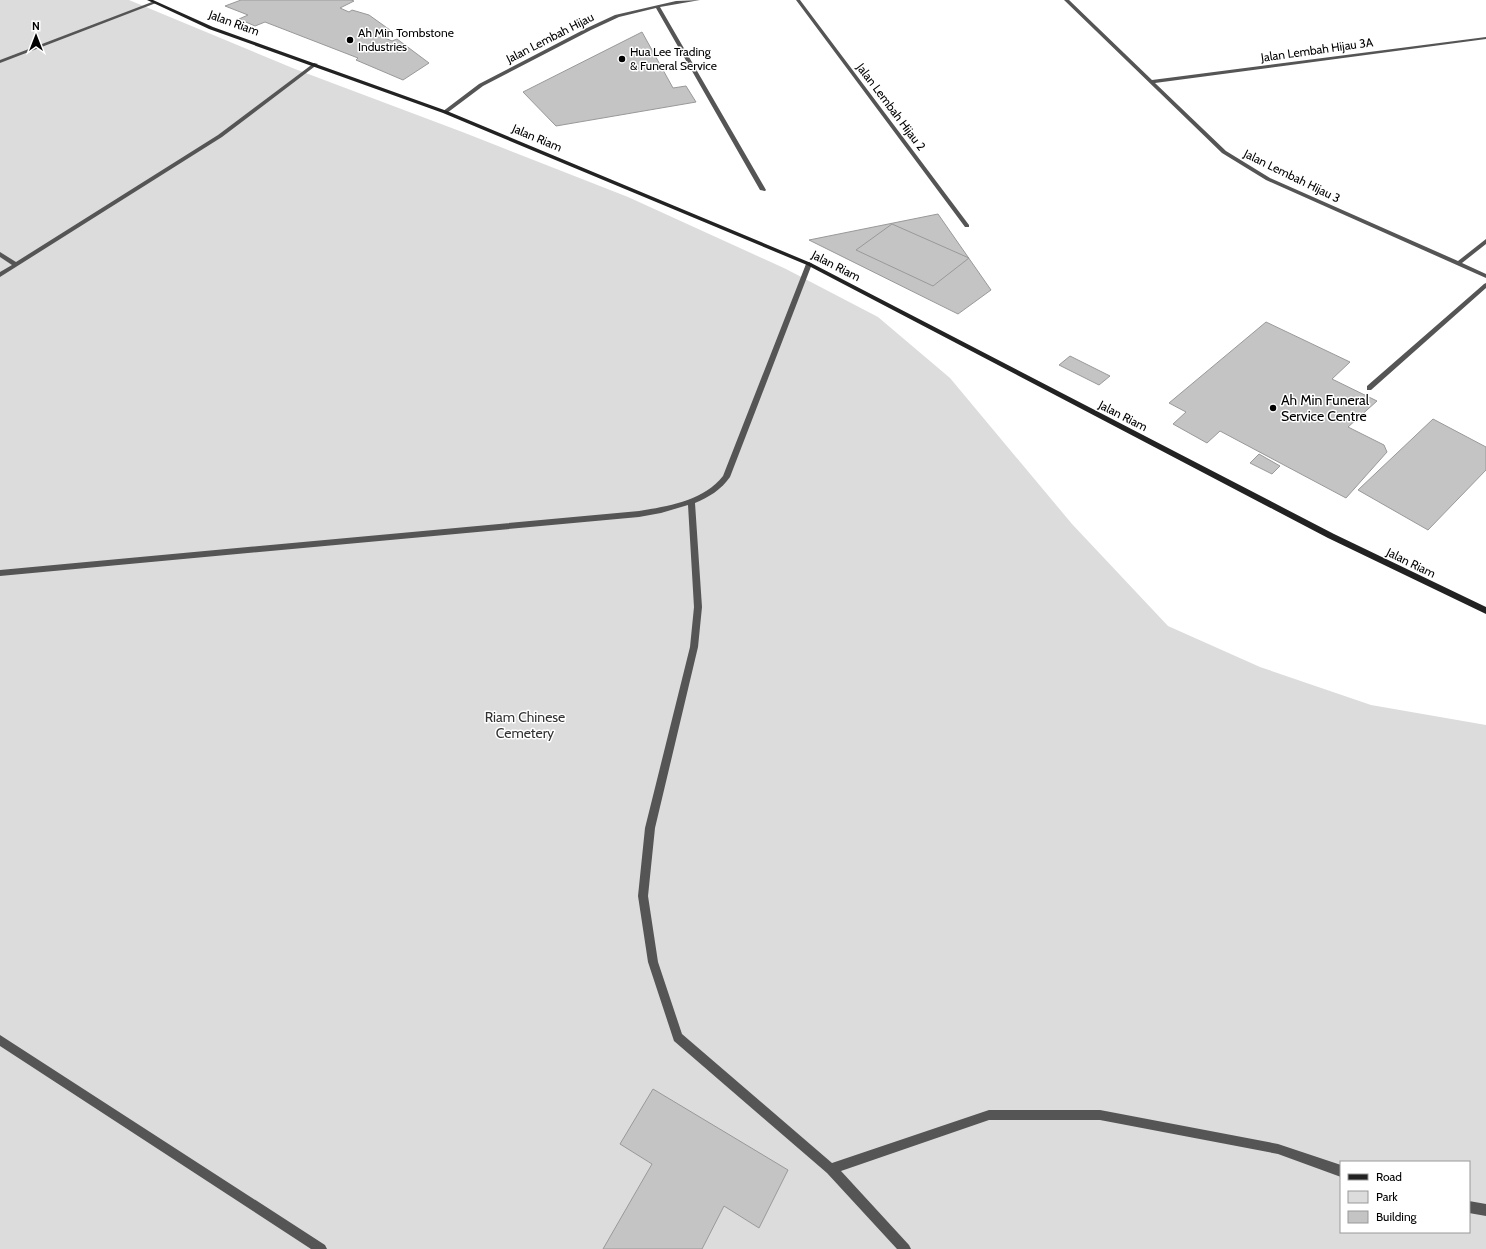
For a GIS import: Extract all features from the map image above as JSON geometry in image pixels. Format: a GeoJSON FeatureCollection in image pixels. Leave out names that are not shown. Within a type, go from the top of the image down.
{"type":"FeatureCollection","features":[{"type":"Feature","properties":{"kind":"main road","name":"Jalan Riam"},"geometry":{"type":"LineString","coordinates":[[151,1],[211,28],[316,64],[445,112],[809,264],[1331,536],[1486,611]]}},
{"type":"Feature","properties":{"kind":"street","name":"Jalan Lembah Hijau"},"geometry":{"type":"LineString","coordinates":[[445,112],[481,85],[617,16],[676,1],[698,0]]}},
{"type":"Feature","properties":{"kind":"street","name":"Jalan Lembah Hijau 2"},"geometry":{"type":"LineString","coordinates":[[798,0],[967,226]]}},
{"type":"Feature","properties":{"kind":"street","name":"Jalan Lembah Hijau 3"},"geometry":{"type":"LineString","coordinates":[[1066,0],[1224,152],[1243,165],[1268,179],[1486,276]]}},
{"type":"Feature","properties":{"kind":"street"},"geometry":{"type":"LineString","coordinates":[[0,62],[151,1]]}},
{"type":"Feature","properties":{"kind":"street"},"geometry":{"type":"LineString","coordinates":[[657,6],[763,190]]}},
{"type":"Feature","properties":{"kind":"street","name":"Jalan Lembah Hijau 3A"},"geometry":{"type":"LineString","coordinates":[[1150,82],[1486,38]]}},
{"type":"Feature","properties":{"kind":"street"},"geometry":{"type":"LineString","coordinates":[[0,275],[220,136],[316,64]]}},
{"type":"Feature","properties":{"kind":"street"},"geometry":{"type":"LineString","coordinates":[[1458,264],[1486,241]]}},
{"type":"Feature","properties":{"kind":"street"},"geometry":{"type":"LineString","coordinates":[[0,254],[16,265]]}},
{"type":"Feature","properties":{"kind":"street"},"geometry":{"type":"LineString","coordinates":[[0,572],[639,514],[690,502],[723,484],[809,264]]}},
{"type":"Feature","properties":{"kind":"street"},"geometry":{"type":"LineString","coordinates":[[1369,388],[1486,285]]}},
{"type":"Feature","properties":{"kind":"street"},"geometry":{"type":"LineString","coordinates":[[690,502],[698,607],[694,647],[650,828],[643,896],[653,962],[678,1037],[831,1169],[905,1249]]}},
{"type":"Feature","properties":{"kind":"street"},"geometry":{"type":"LineString","coordinates":[[0,1040],[321,1249]]}},
{"type":"Feature","properties":{"kind":"street"},"geometry":{"type":"LineString","coordinates":[[831,1169],[989,1115],[1100,1115],[1278,1149],[1340,1171]]}},
{"type":"Feature","properties":{"kind":"street"},"geometry":{"type":"LineString","coordinates":[[1470,1207],[1486,1210]]}},
{"type":"Feature","properties":{"kind":"green space","name":"Riam Chinese Cemetery"},"geometry":{"type":"Polygon","coordinates":[[[0,0],[129,0],[295,69],[465,133],[628,197],[786,269],[878,317],[950,378],[1072,524],[1168,626],[1260,667],[1371,705],[1486,725],[1486,1249],[0,1249],[0,0]]]}},
{"type":"Feature","properties":{"kind":"building","name":"Ah Min Tombstone Industries"},"geometry":{"type":"Polygon","coordinates":[[[241,0],[354,1],[340,8],[349,12],[352,10],[369,15],[390,30],[378,35],[392,41],[397,39],[429,63],[403,80],[356,60],[358,58],[265,22],[255,26],[239,19],[248,15],[225,6],[241,0]]]}},
{"type":"Feature","properties":{"kind":"building","name":"Hua Lee Trading & Funeral Service"},"geometry":{"type":"Polygon","coordinates":[[[642,32],[673,88],[686,86],[696,102],[556,126],[523,92],[642,32]]]}},
{"type":"Feature","properties":{"kind":"building"},"geometry":{"type":"Polygon","coordinates":[[[938,214],[991,290],[958,314],[809,240],[938,214]]]}},
{"type":"Feature","properties":{"kind":"building"},"geometry":{"type":"Polygon","coordinates":[[[892,224],[969,258],[933,286],[856,250],[892,224]]]}},
{"type":"Feature","properties":{"kind":"building","name":"Ah Min Funeral Service Centre"},"geometry":{"type":"Polygon","coordinates":[[[1266,322],[1350,362],[1332,379],[1377,401],[1348,427],[1384,445],[1387,452],[1346,498],[1220,431],[1207,443],[1173,424],[1186,412],[1169,403],[1266,322]]]}},
{"type":"Feature","properties":{"kind":"building"},"geometry":{"type":"Polygon","coordinates":[[[1070,356],[1110,376],[1099,385],[1059,365],[1070,356]]]}},
{"type":"Feature","properties":{"kind":"building"},"geometry":{"type":"Polygon","coordinates":[[[1433,419],[1486,447],[1486,470],[1428,530],[1358,490],[1433,419]]]}},
{"type":"Feature","properties":{"kind":"building"},"geometry":{"type":"Polygon","coordinates":[[[1259,454],[1280,466],[1272,474],[1250,463],[1259,454]]]}},
{"type":"Feature","properties":{"kind":"building"},"geometry":{"type":"Polygon","coordinates":[[[653,1089],[788,1170],[759,1228],[724,1206],[702,1249],[603,1249],[652,1164],[620,1144],[653,1089]]]}},
{"type":"Feature","properties":{"kind":"place","name":"Ah Min Tombstone Industries"},"geometry":{"type":"Point","coordinates":[350,40]}},
{"type":"Feature","properties":{"kind":"place","name":"Hua Lee Trading & Funeral Service"},"geometry":{"type":"Point","coordinates":[622,59]}},
{"type":"Feature","properties":{"kind":"place","name":"Ah Min Funeral Service Centre"},"geometry":{"type":"Point","coordinates":[1273,408]}}]}
